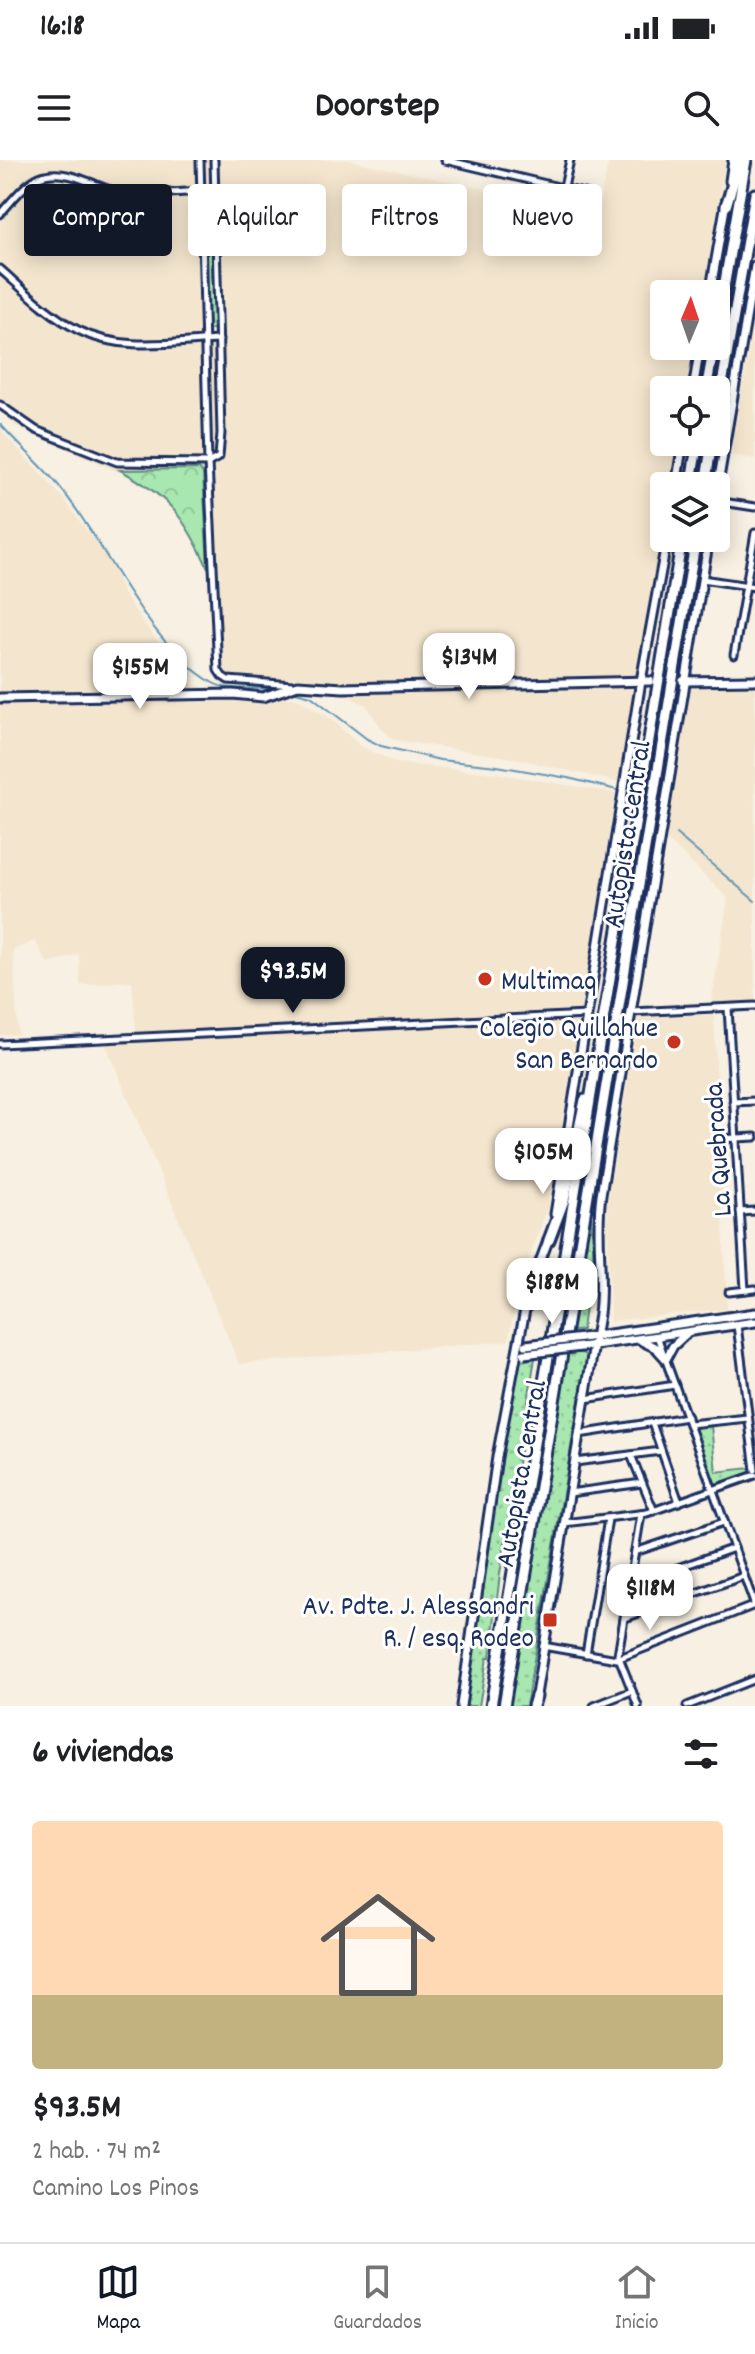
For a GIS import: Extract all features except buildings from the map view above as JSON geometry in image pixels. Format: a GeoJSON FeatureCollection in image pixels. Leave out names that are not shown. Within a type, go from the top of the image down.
{"type":"FeatureCollection","features":[{"type":"Feature","properties":{"kind":"highway"},"geometry":{"type":"LineString","coordinates":[[726,206],[740,160]]}},
{"type":"Feature","properties":{"kind":"highway"},"geometry":{"type":"LineString","coordinates":[[725,280],[746,160]]}},
{"type":"Feature","properties":{"kind":"highway"},"geometry":{"type":"LineString","coordinates":[[723,376],[755,194]]}},
{"type":"Feature","properties":{"kind":"highway","name":"Autopista Central"},"geometry":{"type":"LineString","coordinates":[[491,1704],[680,552]]}},
{"type":"Feature","properties":{"kind":"highway","name":"Autopista Central"},"geometry":{"type":"LineString","coordinates":[[504,1706],[694,552]]}},
{"type":"Feature","properties":{"kind":"highway"},"geometry":{"type":"LineString","coordinates":[[549,1240],[564,1200],[582,1110],[594,1074]]}},
{"type":"Feature","properties":{"kind":"street"},"geometry":{"type":"LineString","coordinates":[[200,160],[200,184]]}},
{"type":"Feature","properties":{"kind":"street"},"geometry":{"type":"LineString","coordinates":[[214,160],[215,184]]}},
{"type":"Feature","properties":{"kind":"street"},"geometry":{"type":"LineString","coordinates":[[445,160],[551,184]]}},
{"type":"Feature","properties":{"kind":"street"},"geometry":{"type":"LineString","coordinates":[[486,169],[488,160]]}},
{"type":"Feature","properties":{"kind":"street"},"geometry":{"type":"LineString","coordinates":[[565,184],[570,160]]}},
{"type":"Feature","properties":{"kind":"street"},"geometry":{"type":"LineString","coordinates":[[713,280],[733,160]]}},
{"type":"Feature","properties":{"kind":"street"},"geometry":{"type":"LineString","coordinates":[[0,214],[27,184],[41,175],[56,172],[71,174],[122,193],[188,191]]}},
{"type":"Feature","properties":{"kind":"street"},"geometry":{"type":"LineString","coordinates":[[201,256],[208,463],[220,673],[228,680],[343,688],[650,681]]}},
{"type":"Feature","properties":{"kind":"street"},"geometry":{"type":"LineString","coordinates":[[0,405],[36,430],[117,462],[215,461],[221,454],[217,256]]}},
{"type":"Feature","properties":{"kind":"street"},"geometry":{"type":"LineString","coordinates":[[720,472],[755,266]]}},
{"type":"Feature","properties":{"kind":"street"},"geometry":{"type":"LineString","coordinates":[[0,269],[56,316],[89,335],[124,343],[219,340]]}},
{"type":"Feature","properties":{"kind":"street"},"geometry":{"type":"LineString","coordinates":[[207,434],[221,433]]}},
{"type":"Feature","properties":{"kind":"street"},"geometry":{"type":"LineString","coordinates":[[730,502],[755,507]]}},
{"type":"Feature","properties":{"kind":"street"},"geometry":{"type":"LineString","coordinates":[[734,655],[755,533]]}},
{"type":"Feature","properties":{"kind":"street"},"geometry":{"type":"LineString","coordinates":[[461,1706],[497,1457],[522,1350],[528,1294],[549,1240],[565,1158],[664,552]]}},
{"type":"Feature","properties":{"kind":"street"},"geometry":{"type":"LineString","coordinates":[[535,1703],[602,1292],[599,1207],[707,552]]}},
{"type":"Feature","properties":{"kind":"street"},"geometry":{"type":"LineString","coordinates":[[702,579],[755,587]]}},
{"type":"Feature","properties":{"kind":"street"},"geometry":{"type":"LineString","coordinates":[[688,660],[696,675],[706,681]]}},
{"type":"Feature","properties":{"kind":"street"},"geometry":{"type":"LineString","coordinates":[[683,682],[755,680]]}},
{"type":"Feature","properties":{"kind":"street"},"geometry":{"type":"LineString","coordinates":[[0,698],[233,694],[263,697],[295,686]]}},
{"type":"Feature","properties":{"kind":"street"},"geometry":{"type":"LineString","coordinates":[[631,1012],[755,1006]]}},
{"type":"Feature","properties":{"kind":"street","name":"La Quebrada"},"geometry":{"type":"LineString","coordinates":[[728,1008],[745,1290]]}},
{"type":"Feature","properties":{"kind":"street"},"geometry":{"type":"LineString","coordinates":[[0,1044],[587,1015]]}},
{"type":"Feature","properties":{"kind":"street"},"geometry":{"type":"LineString","coordinates":[[733,1102],[755,1101]]}},
{"type":"Feature","properties":{"kind":"street"},"geometry":{"type":"LineString","coordinates":[[719,1139],[755,1137]]}},
{"type":"Feature","properties":{"kind":"street"},"geometry":{"type":"LineString","coordinates":[[740,1212],[755,1211]]}},
{"type":"Feature","properties":{"kind":"street"},"geometry":{"type":"LineString","coordinates":[[729,1292],[755,1289]]}},
{"type":"Feature","properties":{"kind":"street"},"geometry":{"type":"LineString","coordinates":[[522,1350],[755,1313]]}},
{"type":"Feature","properties":{"kind":"street"},"geometry":{"type":"LineString","coordinates":[[581,1342],[594,1345],[755,1322]]}},
{"type":"Feature","properties":{"kind":"street"},"geometry":{"type":"LineString","coordinates":[[737,1325],[755,1483]]}},
{"type":"Feature","properties":{"kind":"street"},"geometry":{"type":"LineString","coordinates":[[543,1646],[620,1658],[755,1606],[666,1359],[657,1336],[649,1329]]}},
{"type":"Feature","properties":{"kind":"street"},"geometry":{"type":"LineString","coordinates":[[666,1359],[673,1346],[691,1332]]}},
{"type":"Feature","properties":{"kind":"street"},"geometry":{"type":"LineString","coordinates":[[636,1340],[652,1345],[666,1359]]}},
{"type":"Feature","properties":{"kind":"street"},"geometry":{"type":"LineString","coordinates":[[585,1399],[675,1385]]}},
{"type":"Feature","properties":{"kind":"street"},"geometry":{"type":"LineString","coordinates":[[579,1434],[652,1423],[748,1418]]}},
{"type":"Feature","properties":{"kind":"street"},"geometry":{"type":"LineString","coordinates":[[652,1423],[679,1502]]}},
{"type":"Feature","properties":{"kind":"street"},"geometry":{"type":"LineString","coordinates":[[575,1462],[661,1451]]}},
{"type":"Feature","properties":{"kind":"street"},"geometry":{"type":"LineString","coordinates":[[631,1455],[654,1511]]}},
{"type":"Feature","properties":{"kind":"street"},"geometry":{"type":"LineString","coordinates":[[564,1523],[654,1511],[754,1474]]}},
{"type":"Feature","properties":{"kind":"street"},"geometry":{"type":"LineString","coordinates":[[569,1493],[642,1483]]}},
{"type":"Feature","properties":{"kind":"street"},"geometry":{"type":"LineString","coordinates":[[638,1706],[620,1658],[641,1514]]}},
{"type":"Feature","properties":{"kind":"street"},"geometry":{"type":"LineString","coordinates":[[586,1654],[608,1519]]}},
{"type":"Feature","properties":{"kind":"street"},"geometry":{"type":"LineString","coordinates":[[635,1552],[724,1522]]}},
{"type":"Feature","properties":{"kind":"street"},"geometry":{"type":"LineString","coordinates":[[630,1585],[734,1548]]}},
{"type":"Feature","properties":{"kind":"street"},"geometry":{"type":"LineString","coordinates":[[624,1618],[744,1576]]}},
{"type":"Feature","properties":{"kind":"street"},"geometry":{"type":"LineString","coordinates":[[687,1706],[755,1679]]}},
{"type":"Feature","properties":{"kind":"street"},"geometry":{"type":"LineString","coordinates":[[594,1706],[632,1691]]}},
{"type":"Feature","properties":{"kind":"shaded area"},"geometry":{"type":"Polygon","coordinates":[[[0,160],[348,160],[461,184],[342,184],[342,256],[467,256],[467,185],[483,189],[483,256],[602,256],[602,191],[609,160],[726,160],[705,280],[650,280],[650,360],[691,360],[689,376],[650,376],[650,456],[675,456],[672,472],[650,472],[650,552],[659,552],[621,783],[519,759],[394,740],[382,729],[366,705],[345,694],[297,678],[221,679],[215,672],[204,470],[118,472],[14,425],[0,410],[0,160]]]}},
{"type":"Feature","properties":{"kind":"shaded area"},"geometry":{"type":"Polygon","coordinates":[[[755,316],[755,459],[731,455],[755,316]]]}},
{"type":"Feature","properties":{"kind":"shaded area"},"geometry":{"type":"Polygon","coordinates":[[[0,429],[64,499],[113,567],[123,594],[169,657],[180,679],[204,688],[298,699],[333,720],[360,746],[397,763],[501,774],[615,793],[601,895],[548,1207],[518,1288],[508,1341],[239,1364],[102,1036],[136,1032],[132,981],[80,985],[79,954],[48,964],[35,941],[13,950],[18,1034],[0,1035],[0,429]]]}},
{"type":"Feature","properties":{"kind":"shaded area"},"geometry":{"type":"Polygon","coordinates":[[[755,686],[755,1001],[711,1004],[728,898],[664,837],[689,687],[755,686]]]}},
{"type":"Feature","properties":{"kind":"shaded area"},"geometry":{"type":"Polygon","coordinates":[[[714,1015],[727,1309],[610,1321],[607,1203],[638,1017],[714,1015]]]}},
{"type":"Feature","properties":{"kind":"green space"},"geometry":{"type":"Polygon","coordinates":[[[205,256],[212,256],[215,326],[209,330],[206,327],[205,256]]]}},
{"type":"Feature","properties":{"kind":"green space"},"geometry":{"type":"Polygon","coordinates":[[[199,469],[203,474],[208,568],[192,535],[174,510],[152,490],[120,470],[199,469]]]}},
{"type":"Feature","properties":{"kind":"green space"},"geometry":{"type":"Polygon","coordinates":[[[587,1215],[591,1215],[594,1266],[590,1266],[582,1330],[569,1332],[587,1215]]]}},
{"type":"Feature","properties":{"kind":"green space"},"geometry":{"type":"Polygon","coordinates":[[[580,1352],[587,1356],[526,1706],[509,1706],[564,1354],[580,1352]]]}},
{"type":"Feature","properties":{"kind":"green space"},"geometry":{"type":"Polygon","coordinates":[[[535,1358],[500,1574],[490,1657],[487,1658],[479,1706],[464,1706],[517,1362],[535,1358]]]}},
{"type":"Feature","properties":{"kind":"green space"},"geometry":{"type":"Polygon","coordinates":[[[711,1426],[716,1472],[750,1468],[751,1474],[715,1484],[694,1427],[711,1426]]]}},
{"type":"Feature","properties":{"kind":"waterway"},"geometry":{"type":"LineString","coordinates":[[0,424],[59,486],[148,619],[189,666],[219,686],[274,689]]}},
{"type":"Feature","properties":{"kind":"waterway"},"geometry":{"type":"LineString","coordinates":[[292,691],[311,696],[367,739],[381,746],[440,760],[568,778],[617,790]]}},
{"type":"Feature","properties":{"kind":"waterway"},"geometry":{"type":"LineString","coordinates":[[676,834],[755,901]]}},
{"type":"Feature","properties":{"kind":"place","name":"Multimaq"},"geometry":{"type":"Point","coordinates":[485,979]}},
{"type":"Feature","properties":{"kind":"place","name":"Colegio Quillahue San Bernardo"},"geometry":{"type":"Point","coordinates":[674,1042]}},
{"type":"Feature","properties":{"kind":"place","name":"Av. Pdte. J. Alessandri R. / esq. Rodeo"},"geometry":{"type":"Point","coordinates":[550,1620]}}]}
